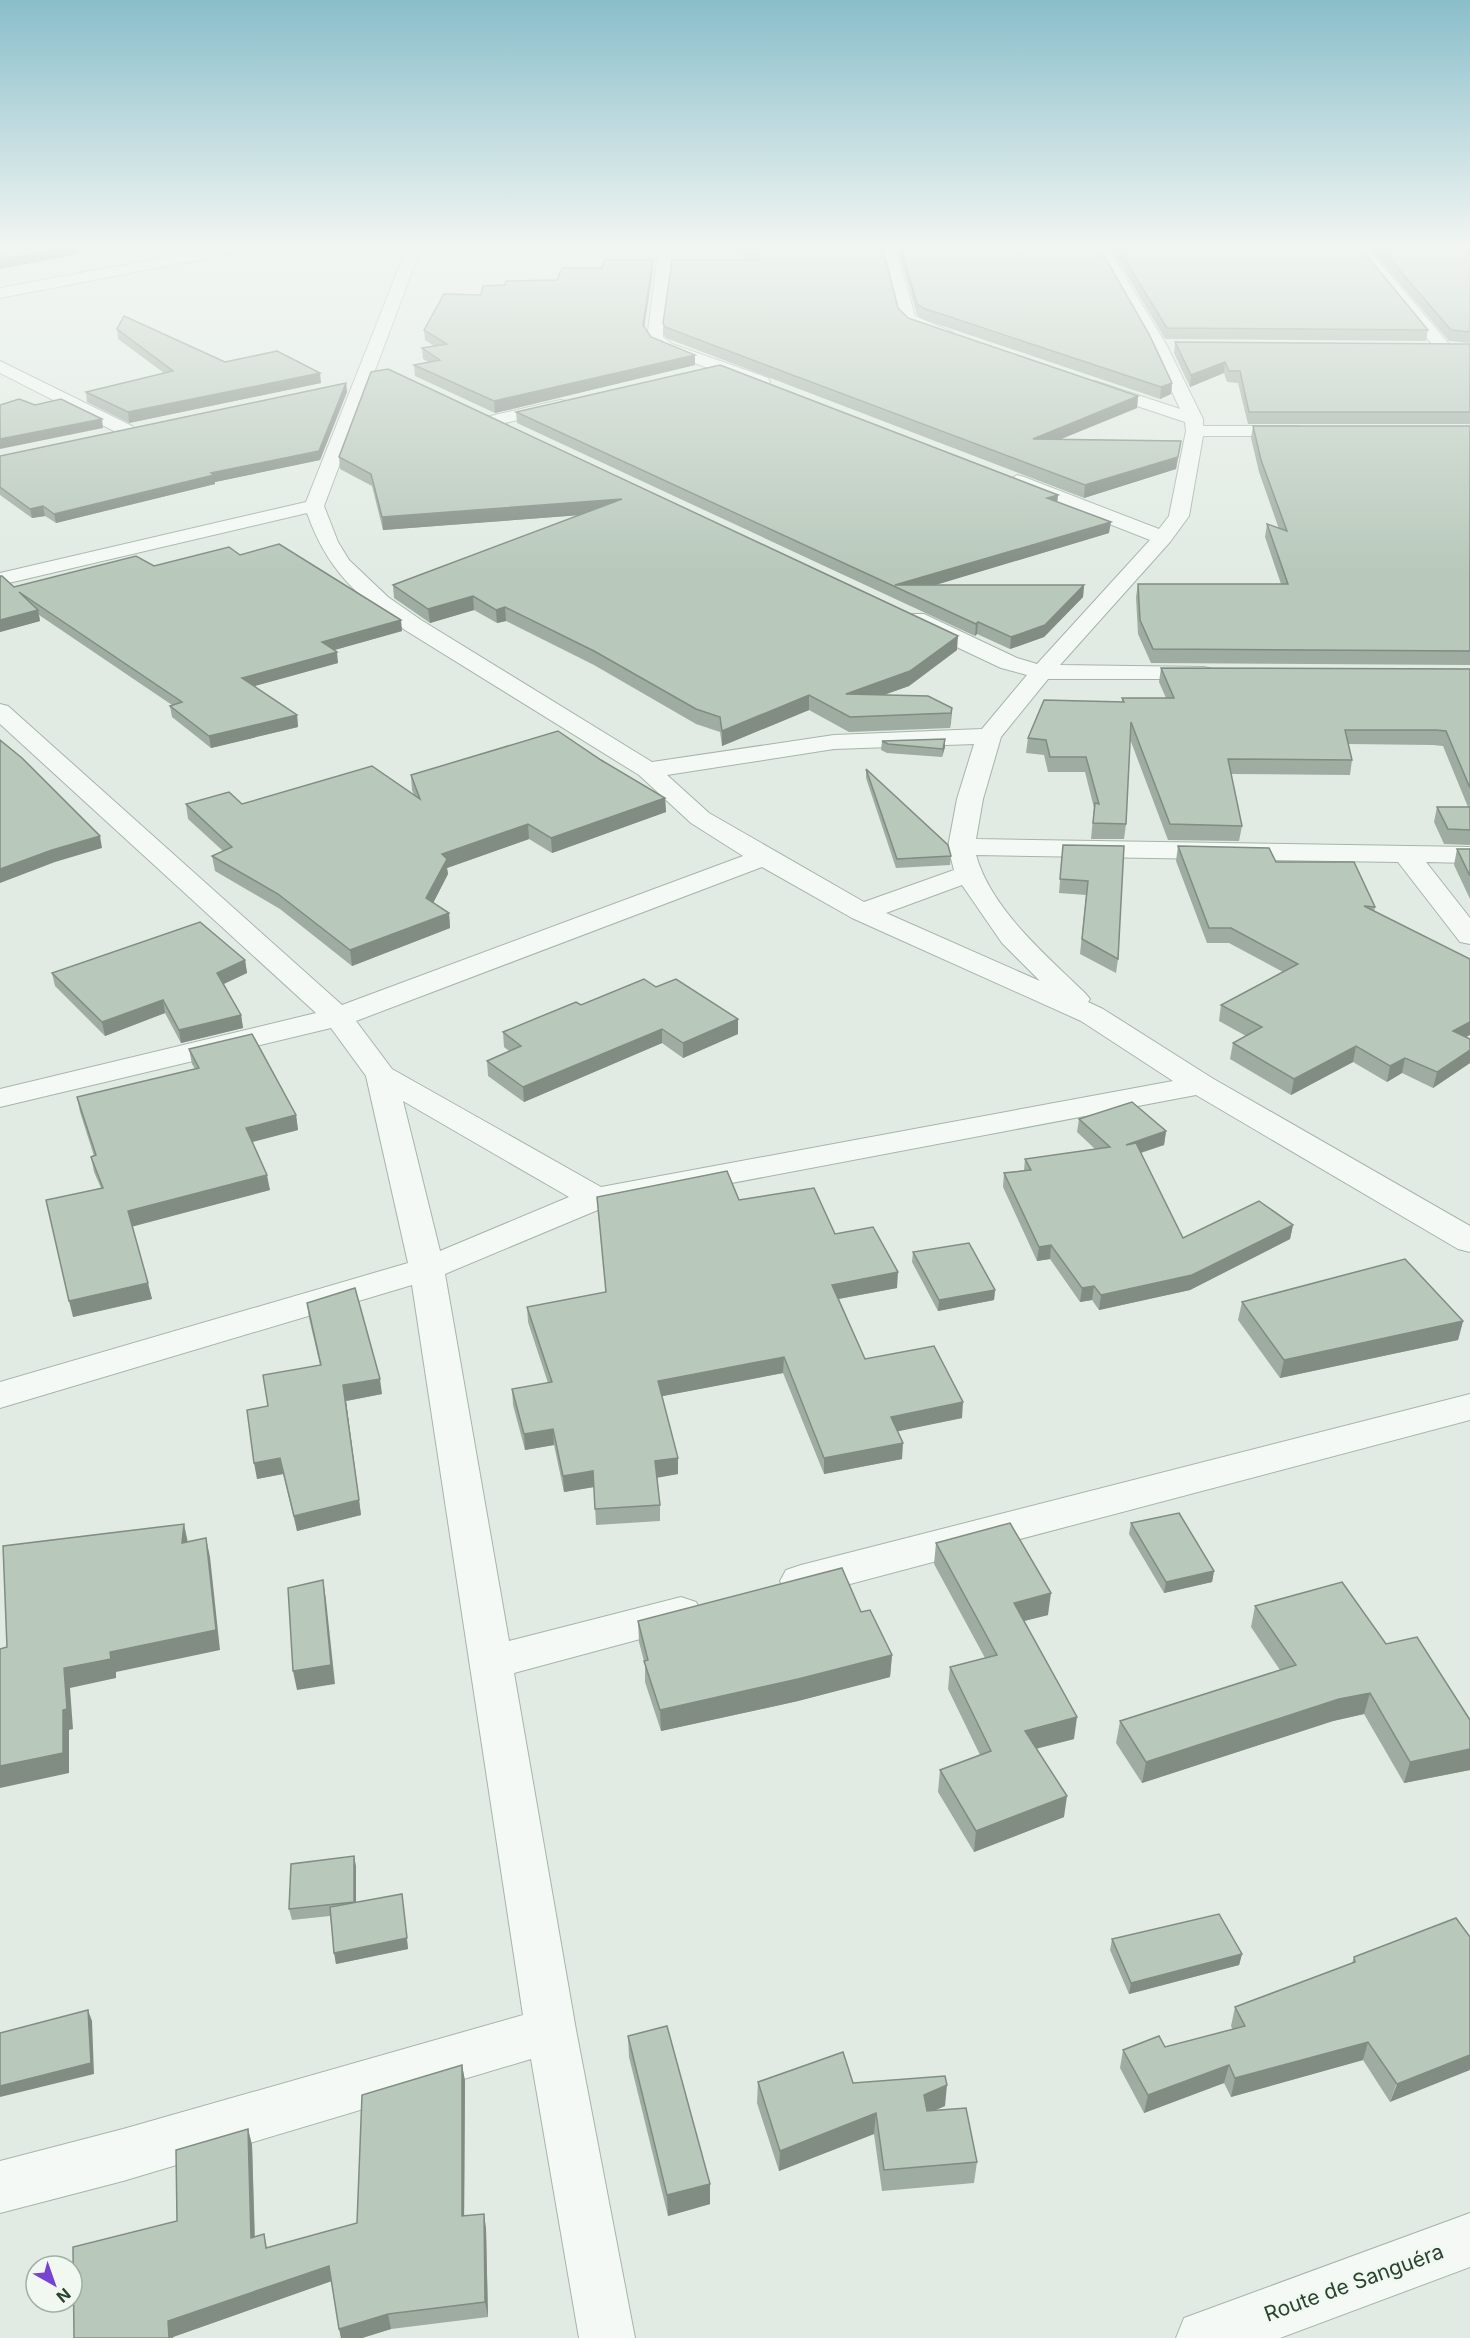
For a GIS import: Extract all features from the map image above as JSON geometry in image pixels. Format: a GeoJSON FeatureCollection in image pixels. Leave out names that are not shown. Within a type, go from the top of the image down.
{"type":"FeatureCollection","features":[{"type":"Feature","properties":{"kind":"street"},"geometry":{"type":"LineString","coordinates":[[374,354],[314,506],[334,553],[352,578],[376,599],[413,625],[648,770],[700,818],[764,857],[862,912],[1092,1015],[1201,1084],[1470,1241]]}},
{"type":"Feature","properties":{"kind":"street"},"geometry":{"type":"LineString","coordinates":[[686,354],[777,388]]}},
{"type":"Feature","properties":{"kind":"street"},"geometry":{"type":"LineString","coordinates":[[1092,1015],[1012,937],[968,874],[961,847],[970,799],[989,736],[1042,672],[1163,538],[1179,516],[1194,425],[1163,354]]}},
{"type":"Feature","properties":{"kind":"street"},"geometry":{"type":"LineString","coordinates":[[688,375],[722,367]]}},
{"type":"Feature","properties":{"kind":"street"},"geometry":{"type":"LineString","coordinates":[[2,369],[126,430]]}},
{"type":"Feature","properties":{"kind":"street"},"geometry":{"type":"LineString","coordinates":[[1080,381],[1194,425],[1314,431]]}},
{"type":"Feature","properties":{"kind":"street"},"geometry":{"type":"LineString","coordinates":[[492,421],[573,402]]}},
{"type":"Feature","properties":{"kind":"street"},"geometry":{"type":"LineString","coordinates":[[471,411],[524,436]]}},
{"type":"Feature","properties":{"kind":"street"},"geometry":{"type":"LineString","coordinates":[[103,435],[148,426]]}},
{"type":"Feature","properties":{"kind":"street"},"geometry":{"type":"LineString","coordinates":[[998,474],[1163,538]]}},
{"type":"Feature","properties":{"kind":"street"},"geometry":{"type":"LineString","coordinates":[[0,579],[314,506]]}},
{"type":"Feature","properties":{"kind":"street"},"geometry":{"type":"LineString","coordinates":[[901,612],[1009,663],[1042,672],[1220,674]]}},
{"type":"Feature","properties":{"kind":"street"},"geometry":{"type":"LineString","coordinates":[[0,711],[338,1017],[381,1076],[427,1269],[551,2030],[607,2338]]}},
{"type":"Feature","properties":{"kind":"street"},"geometry":{"type":"LineString","coordinates":[[648,770],[834,742],[989,736]]}},
{"type":"Feature","properties":{"kind":"street"},"geometry":{"type":"LineString","coordinates":[[961,847],[1470,855]]}},
{"type":"Feature","properties":{"kind":"street"},"geometry":{"type":"LineString","coordinates":[[1406,855],[1470,936]]}},
{"type":"Feature","properties":{"kind":"street"},"geometry":{"type":"LineString","coordinates":[[0,1098],[338,1017],[764,857]]}},
{"type":"Feature","properties":{"kind":"street"},"geometry":{"type":"LineString","coordinates":[[862,912],[968,874]]}},
{"type":"Feature","properties":{"kind":"street"},"geometry":{"type":"LineString","coordinates":[[381,1076],[596,1198]]}},
{"type":"Feature","properties":{"kind":"street"},"geometry":{"type":"LineString","coordinates":[[0,1395],[427,1269],[596,1198],[1201,1084]]}},
{"type":"Feature","properties":{"kind":"street"},"geometry":{"type":"LineString","coordinates":[[770,1589],[1470,1407]]}},
{"type":"Feature","properties":{"kind":"street"},"geometry":{"type":"LineString","coordinates":[[491,1662],[712,1605]]}},
{"type":"Feature","properties":{"kind":"street"},"geometry":{"type":"LineString","coordinates":[[0,2187],[123,2155],[551,2030]]}},
{"type":"Feature","properties":{"kind":"street","name":"Route de Sanguéra"},"geometry":{"type":"LineString","coordinates":[[1204,2338],[1470,2240]]}},
{"type":"Feature","properties":{"kind":"building"},"geometry":{"type":"Polygon","coordinates":[[[150,354],[208,354],[225,362],[262,354],[283,354],[320,373],[128,412],[86,392],[173,371],[150,354]]]}},
{"type":"Feature","properties":{"kind":"building"},"geometry":{"type":"Polygon","coordinates":[[[431,354],[695,355],[494,401],[414,365],[440,360],[431,354]]]}},
{"type":"Feature","properties":{"kind":"building"},"geometry":{"type":"Polygon","coordinates":[[[737,354],[1014,354],[1138,396],[1033,439],[1181,441],[1178,457],[1085,485],[737,354]]]}},
{"type":"Feature","properties":{"kind":"building"},"geometry":{"type":"Polygon","coordinates":[[[1062,354],[1158,354],[1172,383],[1161,387],[1062,354]]]}},
{"type":"Feature","properties":{"kind":"building"},"geometry":{"type":"Polygon","coordinates":[[[1181,354],[1470,354],[1470,412],[1249,412],[1240,371],[1229,371],[1225,362],[1191,375],[1181,354]]]}},
{"type":"Feature","properties":{"kind":"building"},"geometry":{"type":"Polygon","coordinates":[[[720,365],[1058,495],[1047,498],[1111,522],[895,585],[1084,585],[1045,625],[1011,637],[978,622],[976,624],[516,412],[720,365]]]}},
{"type":"Feature","properties":{"kind":"building"},"geometry":{"type":"Polygon","coordinates":[[[388,369],[958,636],[910,671],[846,694],[928,696],[952,708],[951,713],[850,717],[809,695],[722,731],[720,717],[696,709],[594,651],[505,607],[496,610],[473,596],[428,609],[393,585],[622,499],[382,517],[371,474],[339,457],[371,372],[388,369]]]}},
{"type":"Feature","properties":{"kind":"building"},"geometry":{"type":"Polygon","coordinates":[[[346,383],[319,451],[211,473],[214,475],[54,514],[43,506],[30,509],[0,487],[0,456],[346,383]]]}},
{"type":"Feature","properties":{"kind":"building"},"geometry":{"type":"Polygon","coordinates":[[[19,399],[35,405],[61,399],[102,419],[0,439],[0,405],[19,399]]]}},
{"type":"Feature","properties":{"kind":"building"},"geometry":{"type":"Polygon","coordinates":[[[1253,426],[1470,426],[1470,651],[1153,649],[1140,620],[1138,584],[1288,584],[1267,524],[1287,531],[1261,460],[1253,426]]]}},
{"type":"Feature","properties":{"kind":"building"},"geometry":{"type":"Polygon","coordinates":[[[279,544],[401,620],[322,642],[337,652],[242,678],[297,715],[209,736],[170,706],[182,702],[19,592],[38,610],[0,620],[0,576],[14,587],[136,556],[154,566],[229,547],[240,555],[279,544]]]}},
{"type":"Feature","properties":{"kind":"building"},"geometry":{"type":"Polygon","coordinates":[[[1161,668],[1470,669],[1470,788],[1446,731],[1345,730],[1352,760],[1228,759],[1242,826],[1170,824],[1131,722],[1126,824],[1093,823],[1095,803],[1099,804],[1086,757],[1050,757],[1046,740],[1028,738],[1044,700],[1124,702],[1122,698],[1174,698],[1161,668]]]}},
{"type":"Feature","properties":{"kind":"building"},"geometry":{"type":"Polygon","coordinates":[[[558,731],[665,798],[551,838],[528,824],[442,854],[447,859],[426,898],[449,913],[350,950],[278,894],[212,856],[232,847],[186,804],[229,792],[242,804],[372,766],[420,799],[411,775],[558,731]]]}},
{"type":"Feature","properties":{"kind":"building"},"geometry":{"type":"Polygon","coordinates":[[[945,739],[943,749],[888,744],[882,741],[945,739]]]}},
{"type":"Feature","properties":{"kind":"building"},"geometry":{"type":"Polygon","coordinates":[[[0,740],[22,758],[100,836],[0,869],[0,740]]]}},
{"type":"Feature","properties":{"kind":"building"},"geometry":{"type":"Polygon","coordinates":[[[866,769],[948,845],[951,856],[897,859],[866,769]]]}},
{"type":"Feature","properties":{"kind":"building"},"geometry":{"type":"Polygon","coordinates":[[[1437,807],[1470,807],[1470,830],[1448,829],[1437,807]]]}},
{"type":"Feature","properties":{"kind":"building"},"geometry":{"type":"Polygon","coordinates":[[[1063,845],[1124,846],[1118,959],[1082,939],[1088,881],[1060,879],[1063,845]]]}},
{"type":"Feature","properties":{"kind":"building"},"geometry":{"type":"Polygon","coordinates":[[[1178,846],[1269,848],[1276,862],[1354,862],[1375,907],[1364,906],[1470,959],[1470,1022],[1453,1031],[1470,1039],[1470,1050],[1437,1072],[1405,1058],[1390,1066],[1356,1046],[1294,1079],[1233,1043],[1262,1027],[1221,1005],[1298,964],[1231,928],[1209,928],[1178,846]]]}},
{"type":"Feature","properties":{"kind":"building"},"geometry":{"type":"Polygon","coordinates":[[[1457,849],[1470,849],[1470,876],[1457,849]]]}},
{"type":"Feature","properties":{"kind":"building"},"geometry":{"type":"Polygon","coordinates":[[[200,922],[245,960],[217,973],[241,1015],[179,1030],[163,1000],[102,1022],[52,973],[200,922]]]}},
{"type":"Feature","properties":{"kind":"building"},"geometry":{"type":"Polygon","coordinates":[[[644,979],[656,987],[676,979],[738,1019],[683,1043],[662,1029],[523,1087],[487,1061],[521,1046],[503,1032],[576,1002],[581,1005],[644,979]]]}},
{"type":"Feature","properties":{"kind":"building"},"geometry":{"type":"Polygon","coordinates":[[[252,1034],[296,1115],[246,1128],[267,1175],[128,1211],[148,1283],[69,1301],[46,1200],[103,1188],[91,1157],[96,1155],[77,1097],[199,1068],[189,1049],[252,1034]]]}},
{"type":"Feature","properties":{"kind":"building"},"geometry":{"type":"Polygon","coordinates":[[[1132,1102],[1166,1131],[1126,1145],[1136,1143],[1183,1238],[1259,1201],[1293,1225],[1192,1275],[1101,1295],[1094,1286],[1082,1288],[1051,1245],[1039,1247],[1004,1173],[1031,1170],[1025,1159],[1110,1147],[1079,1119],[1132,1102]]]}},
{"type":"Feature","properties":{"kind":"building"},"geometry":{"type":"Polygon","coordinates":[[[727,1171],[739,1200],[814,1188],[835,1234],[873,1227],[898,1272],[832,1285],[865,1359],[934,1346],[963,1402],[891,1417],[903,1443],[824,1458],[784,1357],[658,1381],[678,1458],[655,1461],[660,1505],[595,1509],[593,1471],[563,1476],[553,1429],[524,1434],[512,1389],[552,1382],[527,1307],[606,1292],[597,1197],[727,1171]]]}},
{"type":"Feature","properties":{"kind":"building"},"geometry":{"type":"Polygon","coordinates":[[[969,1243],[995,1290],[939,1300],[913,1252],[969,1243]]]}},
{"type":"Feature","properties":{"kind":"building"},"geometry":{"type":"Polygon","coordinates":[[[1405,1259],[1463,1321],[1284,1360],[1242,1302],[1405,1259]]]}},
{"type":"Feature","properties":{"kind":"building"},"geometry":{"type":"Polygon","coordinates":[[[355,1288],[380,1379],[343,1385],[359,1500],[294,1516],[280,1458],[254,1463],[247,1410],[268,1406],[263,1375],[321,1365],[307,1303],[355,1288]]]}},
{"type":"Feature","properties":{"kind":"building"},"geometry":{"type":"Polygon","coordinates":[[[1179,1513],[1214,1571],[1166,1582],[1131,1523],[1179,1513]]]}},
{"type":"Feature","properties":{"kind":"building"},"geometry":{"type":"Polygon","coordinates":[[[1010,1523],[1051,1593],[1014,1603],[1077,1717],[1025,1731],[1067,1796],[976,1831],[940,1770],[991,1751],[950,1667],[997,1655],[936,1543],[1010,1523]]]}},
{"type":"Feature","properties":{"kind":"building"},"geometry":{"type":"Polygon","coordinates":[[[184,1524],[182,1543],[206,1538],[216,1630],[110,1652],[111,1659],[64,1668],[67,1709],[63,1710],[63,1753],[0,1766],[0,1649],[7,1647],[3,1546],[184,1524]]]}},
{"type":"Feature","properties":{"kind":"building"},"geometry":{"type":"Polygon","coordinates":[[[842,1568],[861,1612],[870,1610],[892,1655],[660,1710],[644,1661],[648,1660],[638,1621],[842,1568]]]}},
{"type":"Feature","properties":{"kind":"building"},"geometry":{"type":"Polygon","coordinates":[[[323,1580],[331,1665],[293,1671],[288,1588],[323,1580]]]}},
{"type":"Feature","properties":{"kind":"building"},"geometry":{"type":"Polygon","coordinates":[[[1342,1582],[1386,1644],[1417,1637],[1470,1720],[1470,1749],[1410,1762],[1370,1693],[1339,1699],[1146,1762],[1120,1721],[1296,1665],[1255,1606],[1342,1582]]]}},
{"type":"Feature","properties":{"kind":"building"},"geometry":{"type":"Polygon","coordinates":[[[354,1856],[354,1902],[289,1909],[291,1864],[354,1856]]]}},
{"type":"Feature","properties":{"kind":"building"},"geometry":{"type":"Polygon","coordinates":[[[402,1894],[407,1938],[334,1953],[330,1907],[402,1894]]]}},
{"type":"Feature","properties":{"kind":"building"},"geometry":{"type":"Polygon","coordinates":[[[1219,1914],[1242,1954],[1131,1983],[1112,1939],[1219,1914]]]}},
{"type":"Feature","properties":{"kind":"building"},"geometry":{"type":"Polygon","coordinates":[[[1456,1918],[1470,1937],[1470,2055],[1397,2084],[1368,2042],[1235,2078],[1229,2065],[1148,2095],[1123,2050],[1159,2036],[1165,2047],[1245,2026],[1235,2007],[1355,1962],[1354,1957],[1456,1918]]]}},
{"type":"Feature","properties":{"kind":"building"},"geometry":{"type":"Polygon","coordinates":[[[88,2010],[91,2063],[0,2086],[0,2033],[88,2010]]]}},
{"type":"Feature","properties":{"kind":"building"},"geometry":{"type":"Polygon","coordinates":[[[667,2026],[710,2184],[667,2195],[628,2036],[667,2026]]]}},
{"type":"Feature","properties":{"kind":"building"},"geometry":{"type":"Polygon","coordinates":[[[843,2052],[853,2083],[945,2076],[947,2085],[924,2095],[927,2111],[966,2108],[977,2162],[884,2170],[876,2113],[780,2151],[758,2082],[843,2052]]]}},
{"type":"Feature","properties":{"kind":"building"},"geometry":{"type":"Polygon","coordinates":[[[462,2065],[462,2216],[484,2214],[485,2302],[388,2314],[339,2329],[329,2266],[168,2321],[169,2338],[74,2338],[74,2314],[84,2314],[84,2254],[73,2254],[73,2247],[177,2221],[176,2150],[248,2129],[251,2238],[264,2234],[266,2248],[357,2223],[362,2095],[462,2065]]]}}]}
